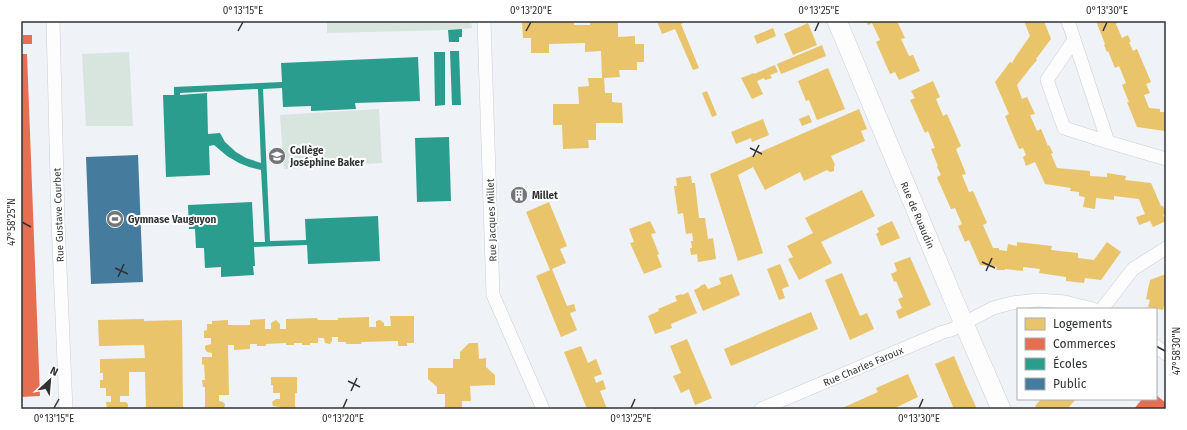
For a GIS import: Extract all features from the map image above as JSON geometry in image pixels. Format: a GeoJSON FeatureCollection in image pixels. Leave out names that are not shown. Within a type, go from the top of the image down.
{"type":"FeatureCollection","features":[{"type":"Feature","properties":{"kind":"street","name":"Rue Gustave Courbet"},"geometry":{"type":"LineString","coordinates":[[53,21],[58,220],[66,409]]}},
{"type":"Feature","properties":{"kind":"street","name":"Rue Jacques Millet"},"geometry":{"type":"LineString","coordinates":[[484,21],[493,295],[544,409]]}},
{"type":"Feature","properties":{"kind":"street","name":"Rue de Ruaudin"},"geometry":{"type":"LineString","coordinates":[[837,21],[1001,409]]}},
{"type":"Feature","properties":{"kind":"street"},"geometry":{"type":"LineString","coordinates":[[1068,21],[1108,142]]}},
{"type":"Feature","properties":{"kind":"street"},"geometry":{"type":"LineString","coordinates":[[1074,40],[1047,80],[1064,128],[1166,159]]}},
{"type":"Feature","properties":{"kind":"street"},"geometry":{"type":"LineString","coordinates":[[1103,308],[1133,269],[1166,248]]}},
{"type":"Feature","properties":{"kind":"street","name":"Rue Charles Faroux"},"geometry":{"type":"LineString","coordinates":[[761,409],[943,332],[951,330],[993,308],[1012,303],[1038,300],[1064,302],[1089,308]]}},
{"type":"Feature","properties":{"kind":"street"},"geometry":{"type":"LineString","coordinates":[[1157,347],[1166,354]]}},
{"type":"Feature","properties":{"kind":"shaded area"},"geometry":{"type":"Polygon","coordinates":[[[327,21],[471,21],[472,28],[327,33],[327,21]]]}},
{"type":"Feature","properties":{"kind":"shaded area"},"geometry":{"type":"Polygon","coordinates":[[[129,52],[133,126],[86,126],[82,54],[129,52]]]}},
{"type":"Feature","properties":{"kind":"shaded area"},"geometry":{"type":"Polygon","coordinates":[[[379,109],[382,163],[284,169],[280,115],[379,109]]]}},
{"type":"Feature","properties":{"kind":"building: Logements"},"geometry":{"type":"Polygon","coordinates":[[[522,21],[574,21],[574,25],[590,25],[590,21],[618,21],[618,37],[635,36],[635,44],[644,44],[644,62],[637,62],[637,70],[619,70],[620,77],[604,78],[605,93],[612,93],[612,102],[622,103],[623,123],[596,123],[596,140],[588,140],[589,148],[563,149],[562,125],[553,125],[553,104],[579,104],[578,87],[589,86],[588,78],[602,78],[601,51],[585,52],[585,43],[549,44],[549,53],[531,53],[531,38],[523,38],[522,21]]]}},
{"type":"Feature","properties":{"kind":"building: Logements"},"geometry":{"type":"Polygon","coordinates":[[[657,21],[683,21],[681,24],[699,68],[693,70],[675,29],[662,34],[657,21]]]}},
{"type":"Feature","properties":{"kind":"building: Logements"},"geometry":{"type":"Polygon","coordinates":[[[866,21],[897,21],[905,38],[901,39],[909,56],[913,55],[920,71],[899,80],[895,72],[890,74],[876,42],[880,40],[872,23],[868,25],[866,21]]]}},
{"type":"Feature","properties":{"kind":"building: Logements"},"geometry":{"type":"Polygon","coordinates":[[[1024,21],[1044,21],[1051,39],[1036,59],[1037,60],[1017,85],[1022,99],[1027,97],[1035,114],[1030,115],[1037,131],[1041,129],[1048,146],[1049,145],[1053,153],[1051,154],[1057,168],[1090,171],[1090,176],[1107,177],[1107,173],[1126,176],[1125,180],[1151,183],[1161,206],[1163,206],[1166,213],[1163,215],[1166,221],[1153,227],[1150,221],[1139,225],[1136,217],[1145,214],[1139,199],[1114,196],[1114,200],[1096,198],[1095,209],[1083,207],[1085,197],[1079,196],[1079,192],[1070,191],[1071,188],[1045,184],[1035,162],[1026,166],[1023,157],[1026,155],[1023,148],[1019,149],[1005,116],[1009,114],[995,82],[1010,62],[1012,63],[1030,36],[1024,21]]]}},
{"type":"Feature","properties":{"kind":"building: Logements"},"geometry":{"type":"Polygon","coordinates":[[[1096,21],[1118,21],[1116,24],[1122,38],[1128,35],[1133,51],[1137,49],[1151,82],[1146,84],[1150,93],[1144,95],[1149,108],[1160,109],[1160,112],[1166,112],[1165,131],[1137,127],[1122,85],[1126,83],[1119,66],[1115,68],[1108,51],[1107,52],[1096,21]]]}},
{"type":"Feature","properties":{"kind":"building: Logements"},"geometry":{"type":"Polygon","coordinates":[[[808,23],[817,45],[793,55],[784,34],[808,23]]]}},
{"type":"Feature","properties":{"kind":"building: Logements"},"geometry":{"type":"Polygon","coordinates":[[[773,28],[776,36],[757,44],[754,36],[773,28]]]}},
{"type":"Feature","properties":{"kind":"building: Logements"},"geometry":{"type":"Polygon","coordinates":[[[822,45],[826,56],[781,74],[777,64],[822,45]]]}},
{"type":"Feature","properties":{"kind":"building: Logements"},"geometry":{"type":"Polygon","coordinates":[[[775,65],[778,72],[770,75],[772,78],[765,80],[764,78],[757,81],[763,94],[752,99],[741,78],[775,65]]]}},
{"type":"Feature","properties":{"kind":"building: Logements"},"geometry":{"type":"Polygon","coordinates":[[[828,68],[845,109],[817,120],[809,100],[806,101],[798,81],[828,68]]]}},
{"type":"Feature","properties":{"kind":"building: Logements"},"geometry":{"type":"Polygon","coordinates":[[[933,81],[940,97],[936,99],[943,116],[947,114],[961,146],[956,149],[966,174],[962,175],[969,192],[973,191],[987,223],[983,225],[993,248],[999,248],[999,250],[1007,251],[1008,244],[1017,246],[1017,242],[1052,246],[1051,250],[1078,253],[1078,258],[1094,260],[1107,242],[1121,252],[1101,280],[1085,278],[1084,283],[1066,281],[1066,277],[1039,273],[1040,269],[1023,267],[1023,271],[1005,269],[996,270],[997,267],[980,265],[969,240],[965,242],[958,226],[962,224],[955,208],[951,209],[938,180],[937,177],[941,175],[931,149],[935,148],[928,131],[925,133],[910,100],[915,98],[911,91],[933,81]]]}},
{"type":"Feature","properties":{"kind":"building: Logements"},"geometry":{"type":"Polygon","coordinates":[[[707,91],[717,115],[712,117],[702,93],[707,91]]]}},
{"type":"Feature","properties":{"kind":"building: Logements"},"geometry":{"type":"Polygon","coordinates":[[[859,109],[867,129],[861,131],[865,141],[831,156],[835,165],[834,171],[830,172],[827,170],[804,181],[800,172],[765,190],[753,167],[738,175],[763,253],[738,261],[710,174],[859,109]]]}},
{"type":"Feature","properties":{"kind":"building: Logements"},"geometry":{"type":"Polygon","coordinates":[[[809,115],[812,122],[802,126],[799,119],[809,115]]]}},
{"type":"Feature","properties":{"kind":"building: Logements"},"geometry":{"type":"Polygon","coordinates":[[[763,119],[769,135],[752,142],[751,138],[736,144],[731,132],[763,119]]]}},
{"type":"Feature","properties":{"kind":"building: Logements"},"geometry":{"type":"Polygon","coordinates":[[[691,176],[692,183],[695,183],[699,218],[705,218],[708,239],[713,238],[716,259],[698,262],[697,254],[691,255],[691,241],[693,241],[692,233],[686,234],[683,213],[678,214],[674,186],[677,186],[676,178],[691,176]]]}},
{"type":"Feature","properties":{"kind":"building: Logements","name":"Millet"},"geometry":{"type":"Polygon","coordinates":[[[524,189],[524,199],[514,200],[513,190],[524,189]]]}},
{"type":"Feature","properties":{"kind":"building: Logements"},"geometry":{"type":"Polygon","coordinates":[[[862,190],[875,216],[821,242],[832,263],[799,280],[788,259],[793,257],[787,246],[813,233],[805,218],[862,190]]]}},
{"type":"Feature","properties":{"kind":"building: Logements"},"geometry":{"type":"Polygon","coordinates":[[[549,202],[567,246],[560,249],[566,263],[552,269],[567,306],[574,304],[576,311],[570,313],[577,330],[561,337],[536,276],[550,270],[526,212],[549,202]]]}},
{"type":"Feature","properties":{"kind":"building: Logements"},"geometry":{"type":"Polygon","coordinates":[[[650,221],[656,233],[651,234],[659,254],[657,255],[662,267],[644,274],[630,243],[634,242],[629,229],[650,221]]]}},
{"type":"Feature","properties":{"kind":"building: Logements"},"geometry":{"type":"Polygon","coordinates":[[[892,221],[900,238],[881,246],[876,234],[879,232],[877,228],[892,221]]]}},
{"type":"Feature","properties":{"kind":"building: Logements"},"geometry":{"type":"Polygon","coordinates":[[[910,257],[931,305],[899,319],[896,311],[902,308],[898,299],[903,297],[891,274],[897,271],[894,263],[910,257]]]}},
{"type":"Feature","properties":{"kind":"building: Logements"},"geometry":{"type":"Polygon","coordinates":[[[780,264],[789,286],[782,289],[785,298],[779,300],[767,269],[780,264]]]}},
{"type":"Feature","properties":{"kind":"building: Logements"},"geometry":{"type":"Polygon","coordinates":[[[842,273],[860,316],[867,313],[874,329],[850,340],[825,280],[842,273]]]}},
{"type":"Feature","properties":{"kind":"building: Logements"},"geometry":{"type":"Polygon","coordinates":[[[732,274],[740,295],[703,311],[694,290],[705,284],[708,289],[721,284],[719,278],[732,274]]]}},
{"type":"Feature","properties":{"kind":"building: Logements"},"geometry":{"type":"Polygon","coordinates":[[[1166,274],[1166,303],[1163,310],[1148,307],[1150,300],[1146,299],[1150,280],[1166,274]]]}},
{"type":"Feature","properties":{"kind":"building: Logements"},"geometry":{"type":"Polygon","coordinates":[[[688,292],[697,313],[671,324],[672,328],[655,334],[648,316],[659,311],[658,309],[677,301],[675,296],[688,292]]]}},
{"type":"Feature","properties":{"kind":"building: Logements"},"geometry":{"type":"Polygon","coordinates":[[[811,312],[818,329],[731,366],[724,349],[811,312]]]}},
{"type":"Feature","properties":{"kind":"building: Logements"},"geometry":{"type":"Polygon","coordinates":[[[390,316],[414,316],[414,343],[407,343],[407,346],[398,346],[398,341],[346,344],[346,342],[338,342],[338,337],[332,337],[330,344],[325,343],[324,338],[318,338],[318,343],[310,343],[310,345],[294,343],[294,345],[286,345],[286,343],[257,346],[257,344],[250,344],[250,349],[234,350],[234,345],[228,345],[229,395],[219,395],[219,401],[225,404],[224,409],[205,409],[205,387],[203,387],[202,380],[205,380],[202,357],[212,357],[212,353],[207,352],[205,349],[205,346],[211,344],[211,338],[204,338],[204,331],[207,330],[207,324],[212,324],[212,321],[228,320],[228,325],[250,325],[250,320],[265,319],[265,329],[271,329],[271,323],[276,320],[280,324],[280,329],[286,329],[286,319],[317,318],[318,320],[338,320],[338,318],[369,317],[369,327],[376,327],[376,321],[380,320],[384,323],[384,326],[391,326],[390,316]]]}},
{"type":"Feature","properties":{"kind":"building: Logements"},"geometry":{"type":"Polygon","coordinates":[[[144,319],[144,321],[182,320],[183,409],[146,409],[145,372],[129,372],[129,396],[120,396],[120,402],[126,402],[128,404],[127,409],[107,409],[106,402],[111,402],[111,396],[106,396],[106,388],[100,388],[100,380],[103,380],[103,373],[100,373],[100,359],[145,358],[144,345],[99,346],[98,320],[144,319]]]}},
{"type":"Feature","properties":{"kind":"building: Logements"},"geometry":{"type":"Polygon","coordinates":[[[687,339],[712,398],[695,405],[689,389],[681,393],[673,376],[681,373],[670,346],[687,339]]]}},
{"type":"Feature","properties":{"kind":"building: Logements"},"geometry":{"type":"Polygon","coordinates":[[[469,343],[478,343],[479,359],[486,358],[486,367],[495,375],[495,385],[470,386],[471,401],[462,401],[462,409],[445,409],[445,394],[437,394],[437,387],[428,379],[428,368],[453,368],[453,359],[460,359],[460,352],[469,343]]]}},
{"type":"Feature","properties":{"kind":"building: Logements"},"geometry":{"type":"Polygon","coordinates":[[[581,346],[588,363],[596,359],[602,374],[594,377],[596,383],[603,380],[606,389],[600,391],[607,409],[587,409],[564,352],[581,346]]]}},
{"type":"Feature","properties":{"kind":"building: Logements"},"geometry":{"type":"Polygon","coordinates":[[[954,356],[977,409],[954,409],[935,364],[954,356]]]}},
{"type":"Feature","properties":{"kind":"building: Logements"},"geometry":{"type":"Polygon","coordinates":[[[908,374],[918,397],[893,409],[840,409],[878,392],[876,388],[908,374]]]}},
{"type":"Feature","properties":{"kind":"building: Logements"},"geometry":{"type":"Polygon","coordinates":[[[271,377],[297,377],[295,409],[280,409],[280,407],[273,406],[272,402],[276,399],[280,399],[280,393],[273,393],[271,377]]]}},
{"type":"Feature","properties":{"kind":"building: Logements"},"geometry":{"type":"Polygon","coordinates":[[[1040,400],[1075,400],[1069,407],[1071,409],[1038,409],[1035,406],[1040,400]]]}},
{"type":"Feature","properties":{"kind":"building: Commerces"},"geometry":{"type":"Polygon","coordinates":[[[23,35],[32,35],[32,44],[23,44],[23,35]]]}},
{"type":"Feature","properties":{"kind":"building: Commerces"},"geometry":{"type":"Polygon","coordinates":[[[21,54],[27,54],[40,396],[21,397],[21,54]]]}},
{"type":"Feature","properties":{"kind":"building: Commerces"},"geometry":{"type":"Polygon","coordinates":[[[1157,396],[1166,403],[1166,409],[1134,409],[1141,400],[1157,400],[1157,396]]]}},
{"type":"Feature","properties":{"kind":"building: Écoles"},"geometry":{"type":"Polygon","coordinates":[[[462,29],[462,37],[459,37],[459,42],[449,42],[448,30],[462,29]]]}},
{"type":"Feature","properties":{"kind":"building: Écoles"},"geometry":{"type":"Polygon","coordinates":[[[450,51],[459,51],[461,105],[452,105],[450,51]]]}},
{"type":"Feature","properties":{"kind":"building: Écoles"},"geometry":{"type":"Polygon","coordinates":[[[434,52],[445,52],[445,105],[435,106],[434,52]]]}},
{"type":"Feature","properties":{"kind":"building: Écoles"},"geometry":{"type":"Polygon","coordinates":[[[418,57],[420,101],[355,103],[356,109],[311,111],[311,106],[283,107],[282,88],[263,89],[270,241],[306,240],[305,219],[378,216],[380,261],[308,264],[307,245],[254,247],[254,275],[221,277],[221,267],[205,268],[204,248],[196,248],[195,229],[189,229],[188,205],[252,202],[254,242],[265,242],[261,170],[239,163],[227,156],[214,145],[209,146],[210,175],[166,177],[163,95],[174,95],[174,87],[282,82],[281,63],[418,57]],[[258,89],[180,93],[180,95],[207,93],[208,134],[220,133],[225,142],[236,152],[246,158],[261,163],[258,89]]]}},
{"type":"Feature","properties":{"kind":"building: Écoles"},"geometry":{"type":"Polygon","coordinates":[[[449,137],[451,201],[417,202],[415,138],[449,137]]]}},
{"type":"Feature","properties":{"kind":"building: Public","name":"Gymnase Vauguyon"},"geometry":{"type":"Polygon","coordinates":[[[138,155],[143,282],[91,284],[86,157],[138,155]]]}},
{"type":"Feature","properties":{"kind":"place","name":"Collège Joséphine Baker"},"geometry":{"type":"Point","coordinates":[277,156]}},
{"type":"Feature","properties":{"kind":"place","name":"Millet"},"geometry":{"type":"Point","coordinates":[519,195]}},
{"type":"Feature","properties":{"kind":"place","name":"Gymnase Vauguyon"},"geometry":{"type":"Point","coordinates":[115,219]}}]}
